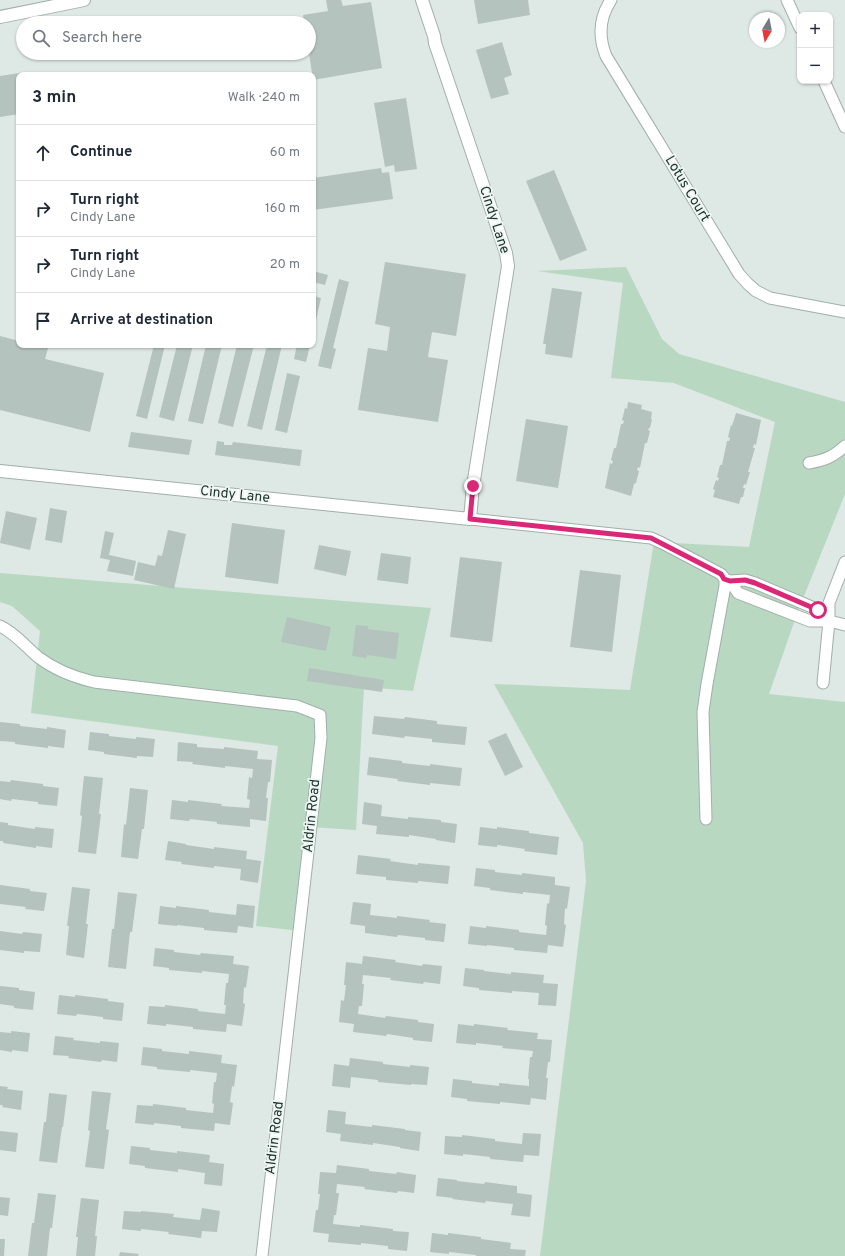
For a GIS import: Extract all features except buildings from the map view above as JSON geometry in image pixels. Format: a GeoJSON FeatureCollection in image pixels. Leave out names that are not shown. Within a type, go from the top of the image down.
{"type":"FeatureCollection","features":[{"type":"Feature","properties":{"kind":"street"},"geometry":{"type":"LineString","coordinates":[[0,17],[29,6],[84,0]]}},
{"type":"Feature","properties":{"kind":"street","name":"Cindy Lane"},"geometry":{"type":"LineString","coordinates":[[422,0],[435,43],[506,252],[508,266],[473,486],[470,519]]}},
{"type":"Feature","properties":{"kind":"street","name":"Lotus Court"},"geometry":{"type":"LineString","coordinates":[[611,0],[604,11],[601,23],[600,35],[606,56],[739,274],[748,284],[770,298],[845,312]]}},
{"type":"Feature","properties":{"kind":"street"},"geometry":{"type":"LineString","coordinates":[[787,0],[797,22]]}},
{"type":"Feature","properties":{"kind":"street"},"geometry":{"type":"LineString","coordinates":[[825,84],[845,127]]}},
{"type":"Feature","properties":{"kind":"street"},"geometry":{"type":"LineString","coordinates":[[809,463],[830,458],[845,446]]}},
{"type":"Feature","properties":{"kind":"street","name":"Cindy Lane"},"geometry":{"type":"LineString","coordinates":[[0,471],[651,538],[721,574],[726,582],[738,594],[810,621],[830,621]]}},
{"type":"Feature","properties":{"kind":"street"},"geometry":{"type":"LineString","coordinates":[[823,683],[830,621],[830,603],[845,562]]}},
{"type":"Feature","properties":{"kind":"street"},"geometry":{"type":"LineString","coordinates":[[706,820],[703,712],[726,582],[745,580],[755,583],[818,610],[830,621],[845,625]]}},
{"type":"Feature","properties":{"kind":"street","name":"Aldrin Road"},"geometry":{"type":"LineString","coordinates":[[0,626],[13,634],[49,665],[64,673],[79,678],[94,682],[297,706],[320,715],[321,738],[262,1256]]}},
{"type":"Feature","properties":{"kind":"green space"},"geometry":{"type":"Polygon","coordinates":[[[626,267],[662,339],[679,354],[845,402],[845,494],[798,611],[769,694],[845,702],[845,1256],[540,1256],[586,881],[583,843],[494,684],[630,690],[654,542],[749,547],[775,422],[674,383],[611,378],[623,283],[537,271],[626,267]]]}},
{"type":"Feature","properties":{"kind":"green space"},"geometry":{"type":"Polygon","coordinates":[[[0,573],[431,608],[413,691],[364,687],[356,830],[311,827],[301,931],[256,926],[278,746],[31,713],[40,631],[12,606],[0,602],[0,573]]]}},
{"type":"Feature","properties":{"kind":"route"},"geometry":{"type":"LineString","coordinates":[[473,486],[470,519],[651,538],[721,574],[724,576],[724,579],[730,581],[745,580],[755,583],[818,610]]}}]}
